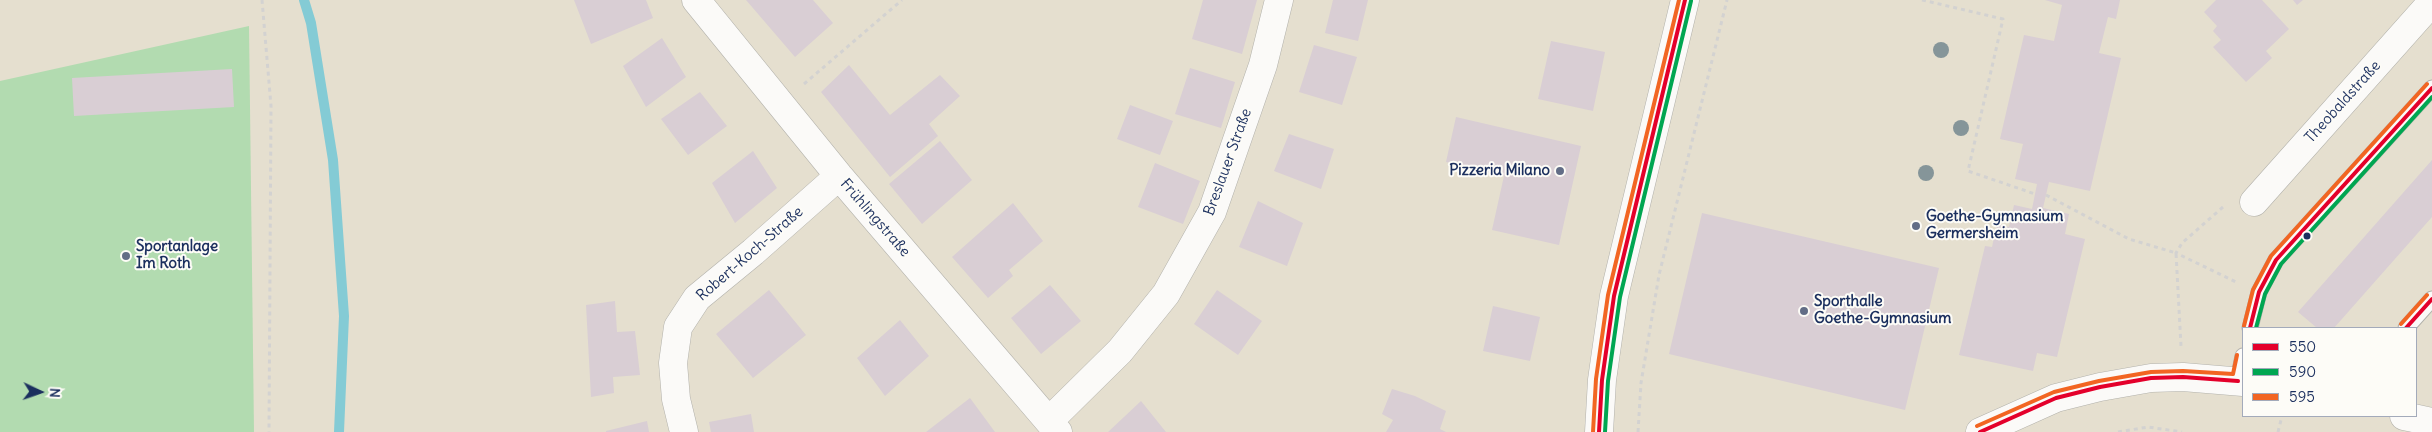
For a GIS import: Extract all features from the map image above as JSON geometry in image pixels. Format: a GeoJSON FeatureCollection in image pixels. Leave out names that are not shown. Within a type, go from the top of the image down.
{"type":"FeatureCollection","features":[{"type":"Feature","properties":{"kind":"street","name":"Frühlingstraße"},"geometry":{"type":"LineString","coordinates":[[696,0],[839,176],[1054,426]]}},
{"type":"Feature","properties":{"kind":"street","name":"Breslauer Straße"},"geometry":{"type":"LineString","coordinates":[[1054,426],[1120,351],[1166,294],[1212,212],[1260,74],[1279,0]]}},
{"type":"Feature","properties":{"kind":"street"},"geometry":{"type":"LineString","coordinates":[[1599,432],[1602,380],[1614,296],[1685,0]]}},
{"type":"Feature","properties":{"kind":"street","name":"Theobaldstraße"},"geometry":{"type":"LineString","coordinates":[[2254,202],[2432,2]]}},
{"type":"Feature","properties":{"kind":"street","name":"Robert-Koch-Straße"},"geometry":{"type":"LineString","coordinates":[[684,432],[676,399],[673,363],[678,327],[697,298],[753,252],[839,176]]}},
{"type":"Feature","properties":{"kind":"street"},"geometry":{"type":"LineString","coordinates":[[1980,432],[2056,398],[2100,387],[2142,380],[2242,373]]}},
{"type":"Feature","properties":{"kind":"street"},"geometry":{"type":"LineString","coordinates":[[2408,417],[2432,422]]}},
{"type":"Feature","properties":{"kind":"lane"},"geometry":{"type":"LineString","coordinates":[[2250,327],[2259,292],[2276,260],[2432,88]]}},
{"type":"Feature","properties":{"kind":"lane"},"geometry":{"type":"LineString","coordinates":[[2407,327],[2432,299]]}},
{"type":"Feature","properties":{"kind":"lane"},"geometry":{"type":"LineString","coordinates":[[2400,432],[2403,417]]}},
{"type":"Feature","properties":{"kind":"path"},"geometry":{"type":"LineString","coordinates":[[262,0],[271,106],[269,432]]}},
{"type":"Feature","properties":{"kind":"path"},"geometry":{"type":"LineString","coordinates":[[781,104],[902,0]]}},
{"type":"Feature","properties":{"kind":"path"},"geometry":{"type":"LineString","coordinates":[[1638,432],[1641,383],[1659,275],[1727,0]]}},
{"type":"Feature","properties":{"kind":"path"},"geometry":{"type":"LineString","coordinates":[[1922,0],[2003,19],[1968,171],[2035,194]]}},
{"type":"Feature","properties":{"kind":"path"},"geometry":{"type":"LineString","coordinates":[[2046,196],[2129,239],[2176,253],[2259,292]]}},
{"type":"Feature","properties":{"kind":"path"},"geometry":{"type":"LineString","coordinates":[[2183,377],[2176,253],[2182,243],[2230,201],[2254,202]]}},
{"type":"Feature","properties":{"kind":"path"},"geometry":{"type":"LineString","coordinates":[[2278,432],[2282,417]]}},
{"type":"Feature","properties":{"kind":"path"},"geometry":{"type":"LineString","coordinates":[[2118,432],[2148,427],[2182,432]]}},
{"type":"Feature","properties":{"kind":"green space","name":"Sportanlage Im Roth"},"geometry":{"type":"Polygon","coordinates":[[[249,26],[254,432],[0,432],[0,81],[249,26]]]}},
{"type":"Feature","properties":{"kind":"building"},"geometry":{"type":"Polygon","coordinates":[[[574,0],[646,0],[653,18],[591,44],[574,0]]]}},
{"type":"Feature","properties":{"kind":"building"},"geometry":{"type":"Polygon","coordinates":[[[746,0],[813,0],[833,23],[795,57],[746,0]]]}},
{"type":"Feature","properties":{"kind":"building"},"geometry":{"type":"Polygon","coordinates":[[[1203,0],[1257,0],[1242,54],[1192,39],[1203,0]]]}},
{"type":"Feature","properties":{"kind":"building"},"geometry":{"type":"Polygon","coordinates":[[[1333,0],[1368,0],[1358,41],[1325,33],[1333,0]]]}},
{"type":"Feature","properties":{"kind":"building"},"geometry":{"type":"Polygon","coordinates":[[[2045,0],[2120,0],[2116,19],[2108,17],[2099,53],[2121,58],[2090,191],[2049,182],[2043,208],[2069,214],[2065,234],[2085,239],[2057,357],[2037,353],[2033,371],[1959,355],[1985,246],[1992,247],[1997,224],[2009,227],[2014,205],[2032,209],[2037,184],[2015,179],[2023,144],[2000,139],[2024,35],[2054,41],[2062,5],[2045,0]]]}},
{"type":"Feature","properties":{"kind":"building"},"geometry":{"type":"Polygon","coordinates":[[[2216,0],[2262,0],[2289,29],[2266,51],[2272,58],[2246,82],[2213,47],[2221,40],[2213,31],[2217,26],[2204,12],[2216,0]]]}},
{"type":"Feature","properties":{"kind":"building"},"geometry":{"type":"Polygon","coordinates":[[[2293,0],[2303,0],[2297,5],[2293,0]]]}},
{"type":"Feature","properties":{"kind":"building"},"geometry":{"type":"Polygon","coordinates":[[[662,38],[686,77],[646,107],[623,66],[662,38]]]}},
{"type":"Feature","properties":{"kind":"building"},"geometry":{"type":"Polygon","coordinates":[[[1551,41],[1605,52],[1593,111],[1538,99],[1551,41]]]}},
{"type":"Feature","properties":{"kind":"building"},"geometry":{"type":"Polygon","coordinates":[[[1314,45],[1357,57],[1342,105],[1299,92],[1314,45]]]}},
{"type":"Feature","properties":{"kind":"building"},"geometry":{"type":"Polygon","coordinates":[[[849,65],[890,115],[940,75],[960,96],[929,124],[938,136],[890,177],[821,92],[849,65]]]}},
{"type":"Feature","properties":{"kind":"building"},"geometry":{"type":"Polygon","coordinates":[[[1190,68],[1235,82],[1221,128],[1175,114],[1190,68]]]}},
{"type":"Feature","properties":{"kind":"building"},"geometry":{"type":"Polygon","coordinates":[[[232,69],[234,107],[74,116],[72,78],[232,69]]]}},
{"type":"Feature","properties":{"kind":"building"},"geometry":{"type":"Polygon","coordinates":[[[700,92],[727,126],[688,155],[661,119],[700,92]]]}},
{"type":"Feature","properties":{"kind":"building"},"geometry":{"type":"Polygon","coordinates":[[[1130,105],[1173,121],[1160,155],[1117,139],[1130,105]]]}},
{"type":"Feature","properties":{"kind":"building"},"geometry":{"type":"Polygon","coordinates":[[[1456,117],[1581,146],[1559,245],[1492,230],[1504,176],[1446,162],[1456,117]]]}},
{"type":"Feature","properties":{"kind":"building"},"geometry":{"type":"Polygon","coordinates":[[[1289,134],[1334,149],[1321,189],[1274,171],[1289,134]]]}},
{"type":"Feature","properties":{"kind":"building"},"geometry":{"type":"Polygon","coordinates":[[[940,141],[972,180],[922,224],[889,184],[940,141]]]}},
{"type":"Feature","properties":{"kind":"building"},"geometry":{"type":"Polygon","coordinates":[[[753,151],[777,188],[735,223],[712,183],[753,151]]]}},
{"type":"Feature","properties":{"kind":"building"},"geometry":{"type":"Polygon","coordinates":[[[2432,160],[2432,217],[2335,327],[2316,327],[2298,312],[2432,160]]]}},
{"type":"Feature","properties":{"kind":"building"},"geometry":{"type":"Polygon","coordinates":[[[1155,163],[1200,181],[1183,224],[1138,207],[1155,163]]]}},
{"type":"Feature","properties":{"kind":"building"},"geometry":{"type":"Polygon","coordinates":[[[1258,201],[1303,223],[1287,266],[1239,247],[1258,201]]]}},
{"type":"Feature","properties":{"kind":"building"},"geometry":{"type":"Polygon","coordinates":[[[1013,203],[1043,241],[1009,270],[1013,276],[988,298],[952,257],[1013,203]]]}},
{"type":"Feature","properties":{"kind":"building","name":"Sporthalle Goethe-Gymnasium"},"geometry":{"type":"Polygon","coordinates":[[[1702,213],[1939,268],[1905,410],[1669,354],[1702,213]]]}},
{"type":"Feature","properties":{"kind":"building"},"geometry":{"type":"Polygon","coordinates":[[[1050,285],[1081,321],[1041,354],[1011,318],[1050,285]]]}},
{"type":"Feature","properties":{"kind":"building"},"geometry":{"type":"Polygon","coordinates":[[[769,290],[806,335],[753,378],[716,334],[769,290]]]}},
{"type":"Feature","properties":{"kind":"building"},"geometry":{"type":"Polygon","coordinates":[[[1217,290],[1262,321],[1238,355],[1194,324],[1217,290]]]}},
{"type":"Feature","properties":{"kind":"building"},"geometry":{"type":"Polygon","coordinates":[[[615,301],[617,332],[635,331],[640,375],[613,377],[614,393],[591,397],[586,305],[615,301]]]}},
{"type":"Feature","properties":{"kind":"building"},"geometry":{"type":"Polygon","coordinates":[[[1493,306],[1540,317],[1530,361],[1483,351],[1493,306]]]}},
{"type":"Feature","properties":{"kind":"building"},"geometry":{"type":"Polygon","coordinates":[[[900,320],[929,356],[885,396],[857,358],[900,320]]]}},
{"type":"Feature","properties":{"kind":"building"},"geometry":{"type":"Polygon","coordinates":[[[1392,389],[1415,396],[1446,411],[1440,429],[1446,432],[1386,432],[1393,420],[1382,414],[1392,389]]]}},
{"type":"Feature","properties":{"kind":"building"},"geometry":{"type":"Polygon","coordinates":[[[970,398],[995,432],[926,432],[970,398]]]}},
{"type":"Feature","properties":{"kind":"building"},"geometry":{"type":"Polygon","coordinates":[[[1141,401],[1166,432],[1108,432],[1141,401]]]}},
{"type":"Feature","properties":{"kind":"building"},"geometry":{"type":"Polygon","coordinates":[[[751,414],[754,432],[711,432],[709,422],[751,414]]]}},
{"type":"Feature","properties":{"kind":"building"},"geometry":{"type":"Polygon","coordinates":[[[647,421],[649,432],[606,432],[606,431],[647,421]]]}},
{"type":"Feature","properties":{"kind":"waterway"},"geometry":{"type":"LineString","coordinates":[[304,0],[311,23],[333,160],[344,316],[339,432]]}},
{"type":"Feature","properties":{"kind":"transit line","name":"595"},"geometry":{"type":"LineString","coordinates":[[1593,432],[1596,379],[1608,295],[1679,0]]}},
{"type":"Feature","properties":{"kind":"transit line","name":"550"},"geometry":{"type":"LineString","coordinates":[[1599,432],[1602,380],[1614,296],[1685,0]]}},
{"type":"Feature","properties":{"kind":"transit line","name":"590"},"geometry":{"type":"LineString","coordinates":[[1605,432],[1608,381],[1620,297],[1691,1]]}},
{"type":"Feature","properties":{"kind":"transit line","name":"595"},"geometry":{"type":"LineString","coordinates":[[2244,326],[2253,290],[2271,256],[2427,84]]}},
{"type":"Feature","properties":{"kind":"transit line","name":"550"},"geometry":{"type":"LineString","coordinates":[[2250,327],[2259,292],[2276,260],[2432,88]]}},
{"type":"Feature","properties":{"kind":"transit line","name":"590"},"geometry":{"type":"LineString","coordinates":[[2256,327],[2265,294],[2281,264],[2432,97]]}},
{"type":"Feature","properties":{"kind":"transit line","name":"595"},"geometry":{"type":"LineString","coordinates":[[2401,324],[2427,295]]}},
{"type":"Feature","properties":{"kind":"transit line","name":"550"},"geometry":{"type":"LineString","coordinates":[[2407,327],[2432,299]]}},
{"type":"Feature","properties":{"kind":"transit line","name":"595"},"geometry":{"type":"LineString","coordinates":[[1977,426],[2054,392],[2099,381],[2151,372],[2183,371],[2233,374],[2237,355]]}},
{"type":"Feature","properties":{"kind":"transit line","name":"550"},"geometry":{"type":"LineString","coordinates":[[1980,432],[2056,398],[2100,387],[2151,378],[2183,377],[2238,381]]}},
{"type":"Feature","properties":{"kind":"place","name":"Pizzeria Milano"},"geometry":{"type":"Point","coordinates":[1560,171]}},
{"type":"Feature","properties":{"kind":"place","name":"Goethe-Gymnasium Germersheim"},"geometry":{"type":"Point","coordinates":[1916,226]}},
{"type":"Feature","properties":{"kind":"place","name":"Sportanlage Im Roth"},"geometry":{"type":"Point","coordinates":[126,256]}},
{"type":"Feature","properties":{"kind":"place","name":"Sporthalle Goethe-Gymnasium"},"geometry":{"type":"Point","coordinates":[1804,311]}}]}
